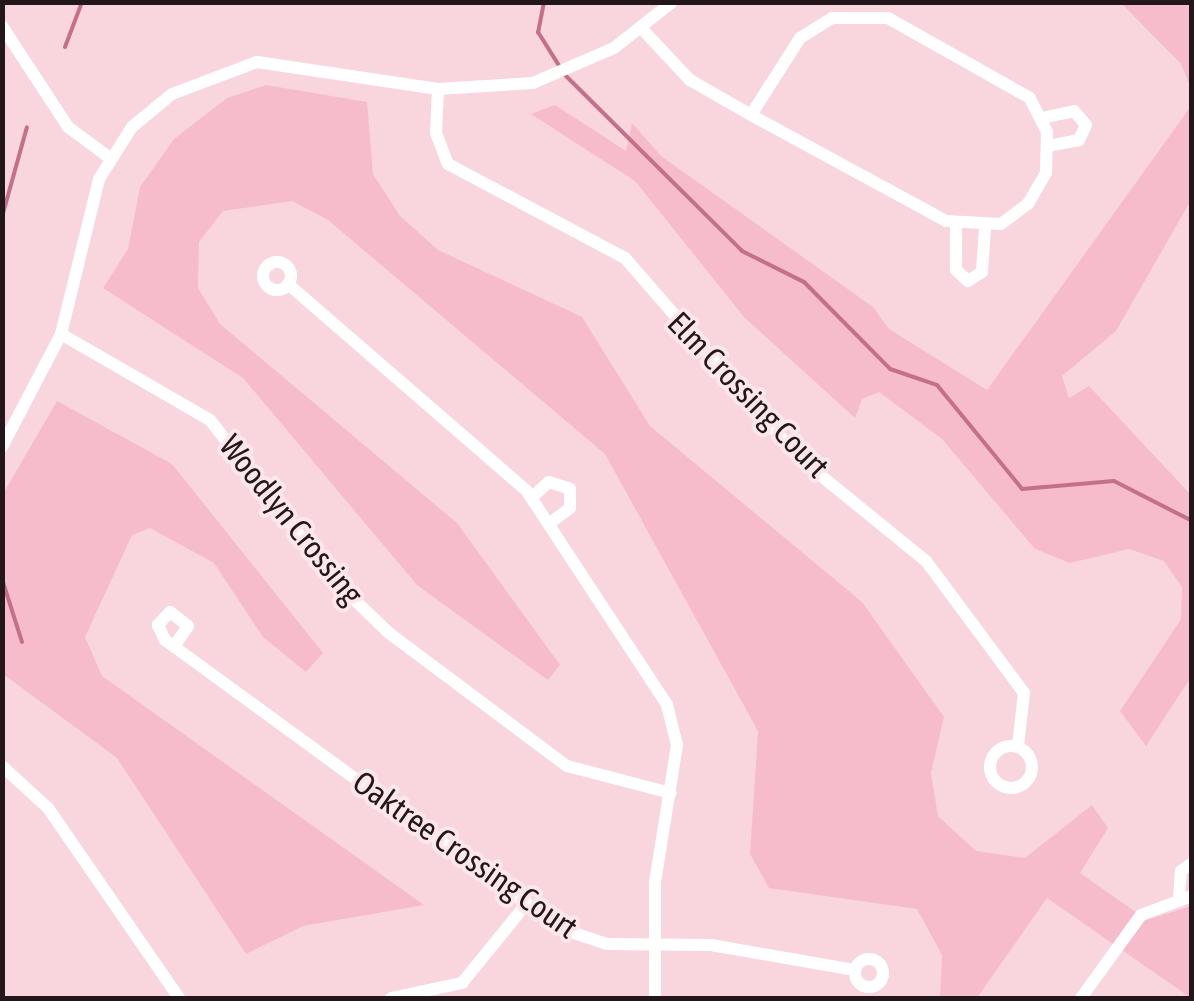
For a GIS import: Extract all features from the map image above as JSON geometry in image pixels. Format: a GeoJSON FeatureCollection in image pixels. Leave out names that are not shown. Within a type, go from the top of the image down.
{"type":"FeatureCollection","features":[{"type":"Feature","properties":{"kind":"street"},"geometry":{"type":"LineString","coordinates":[[2,447],[62,334],[91,202],[110,158],[172,94],[227,68],[284,62],[438,90],[532,83],[590,60],[643,30],[672,2]]}},
{"type":"Feature","properties":{"kind":"street"},"geometry":{"type":"LineString","coordinates":[[643,30],[680,72],[752,115],[956,225],[985,227],[1028,204],[1048,146],[1042,118],[1013,86],[888,18],[864,14],[800,38],[752,115]]}},
{"type":"Feature","properties":{"kind":"street"},"geometry":{"type":"LineString","coordinates":[[2,26],[68,127],[110,158]]}},
{"type":"Feature","properties":{"kind":"street","name":"Elm Crossing Court"},"geometry":{"type":"LineString","coordinates":[[438,90],[436,133],[448,164],[625,258],[798,457],[926,561],[1024,693],[1018,746]]}},
{"type":"Feature","properties":{"kind":"street"},"geometry":{"type":"LineString","coordinates":[[1042,118],[1068,110],[1086,124],[1079,140],[1048,146]]}},
{"type":"Feature","properties":{"kind":"street"},"geometry":{"type":"LineString","coordinates":[[956,225],[956,270],[968,281],[982,272],[985,227]]}},
{"type":"Feature","properties":{"kind":"street"},"geometry":{"type":"LineString","coordinates":[[288,284],[532,498],[667,705],[677,745],[655,882],[660,945],[655,998]]}},
{"type":"Feature","properties":{"kind":"street","name":"Woodlyn Crossing"},"geometry":{"type":"LineString","coordinates":[[62,334],[210,420],[338,583],[389,633],[568,766],[671,793]]}},
{"type":"Feature","properties":{"kind":"street"},"geometry":{"type":"LineString","coordinates":[[532,498],[549,482],[570,489],[570,508],[550,523]]}},
{"type":"Feature","properties":{"kind":"street","name":"Oaktree Crossing Court"},"geometry":{"type":"LineString","coordinates":[[177,642],[527,903],[587,940],[660,945],[854,970]]}},
{"type":"Feature","properties":{"kind":"street"},"geometry":{"type":"LineString","coordinates":[[2,766],[48,808],[179,998]]}},
{"type":"Feature","properties":{"kind":"street"},"geometry":{"type":"LineString","coordinates":[[1081,998],[1141,916],[1185,897],[1181,871],[1192,864]]}},
{"type":"Feature","properties":{"kind":"street"},"geometry":{"type":"LineString","coordinates":[[390,998],[462,983],[527,903]]}},
{"type":"Feature","properties":{"kind":"shaded area"},"geometry":{"type":"Polygon","coordinates":[[[1121,3],[1191,3],[1191,88],[1181,64],[1121,3]]]}},
{"type":"Feature","properties":{"kind":"shaded area"},"geometry":{"type":"Polygon","coordinates":[[[266,85],[367,102],[373,174],[400,216],[438,250],[582,317],[650,426],[862,602],[944,717],[931,773],[938,816],[976,851],[1025,858],[1092,805],[1108,828],[1080,873],[1147,920],[1191,906],[1191,998],[1047,898],[977,998],[940,998],[942,955],[917,909],[769,888],[750,854],[758,731],[605,454],[328,220],[292,201],[223,211],[199,242],[198,288],[220,324],[457,523],[560,665],[548,680],[417,585],[243,378],[103,288],[128,249],[140,187],[174,139],[227,98],[266,85]]]}},
{"type":"Feature","properties":{"kind":"shaded area"},"geometry":{"type":"Polygon","coordinates":[[[555,105],[626,151],[632,123],[661,156],[873,307],[889,329],[987,390],[1191,106],[1191,200],[1116,331],[1062,376],[1069,398],[1089,386],[1191,495],[1191,677],[1146,746],[1120,711],[1181,619],[1182,587],[1164,561],[1129,549],[1070,563],[1035,549],[942,439],[879,392],[862,399],[855,418],[744,317],[635,181],[531,114],[555,105]]]}},
{"type":"Feature","properties":{"kind":"shaded area"},"geometry":{"type":"Polygon","coordinates":[[[57,401],[172,464],[323,653],[306,672],[263,637],[214,563],[150,528],[132,535],[85,637],[102,676],[424,905],[303,926],[246,954],[117,758],[3,674],[3,494],[57,401]]]}},
{"type":"Feature","properties":{"kind":"waterway"},"geometry":{"type":"LineString","coordinates":[[65,47],[82,2]]}},
{"type":"Feature","properties":{"kind":"waterway"},"geometry":{"type":"LineString","coordinates":[[544,2],[538,32],[559,66]]}},
{"type":"Feature","properties":{"kind":"waterway"},"geometry":{"type":"LineString","coordinates":[[564,74],[742,251],[804,282],[890,369],[937,385],[1022,489],[1114,481],[1192,521]]}},
{"type":"Feature","properties":{"kind":"waterway"},"geometry":{"type":"LineString","coordinates":[[2,217],[27,127]]}},
{"type":"Feature","properties":{"kind":"waterway"},"geometry":{"type":"LineString","coordinates":[[2,579],[22,642]]}}]}
